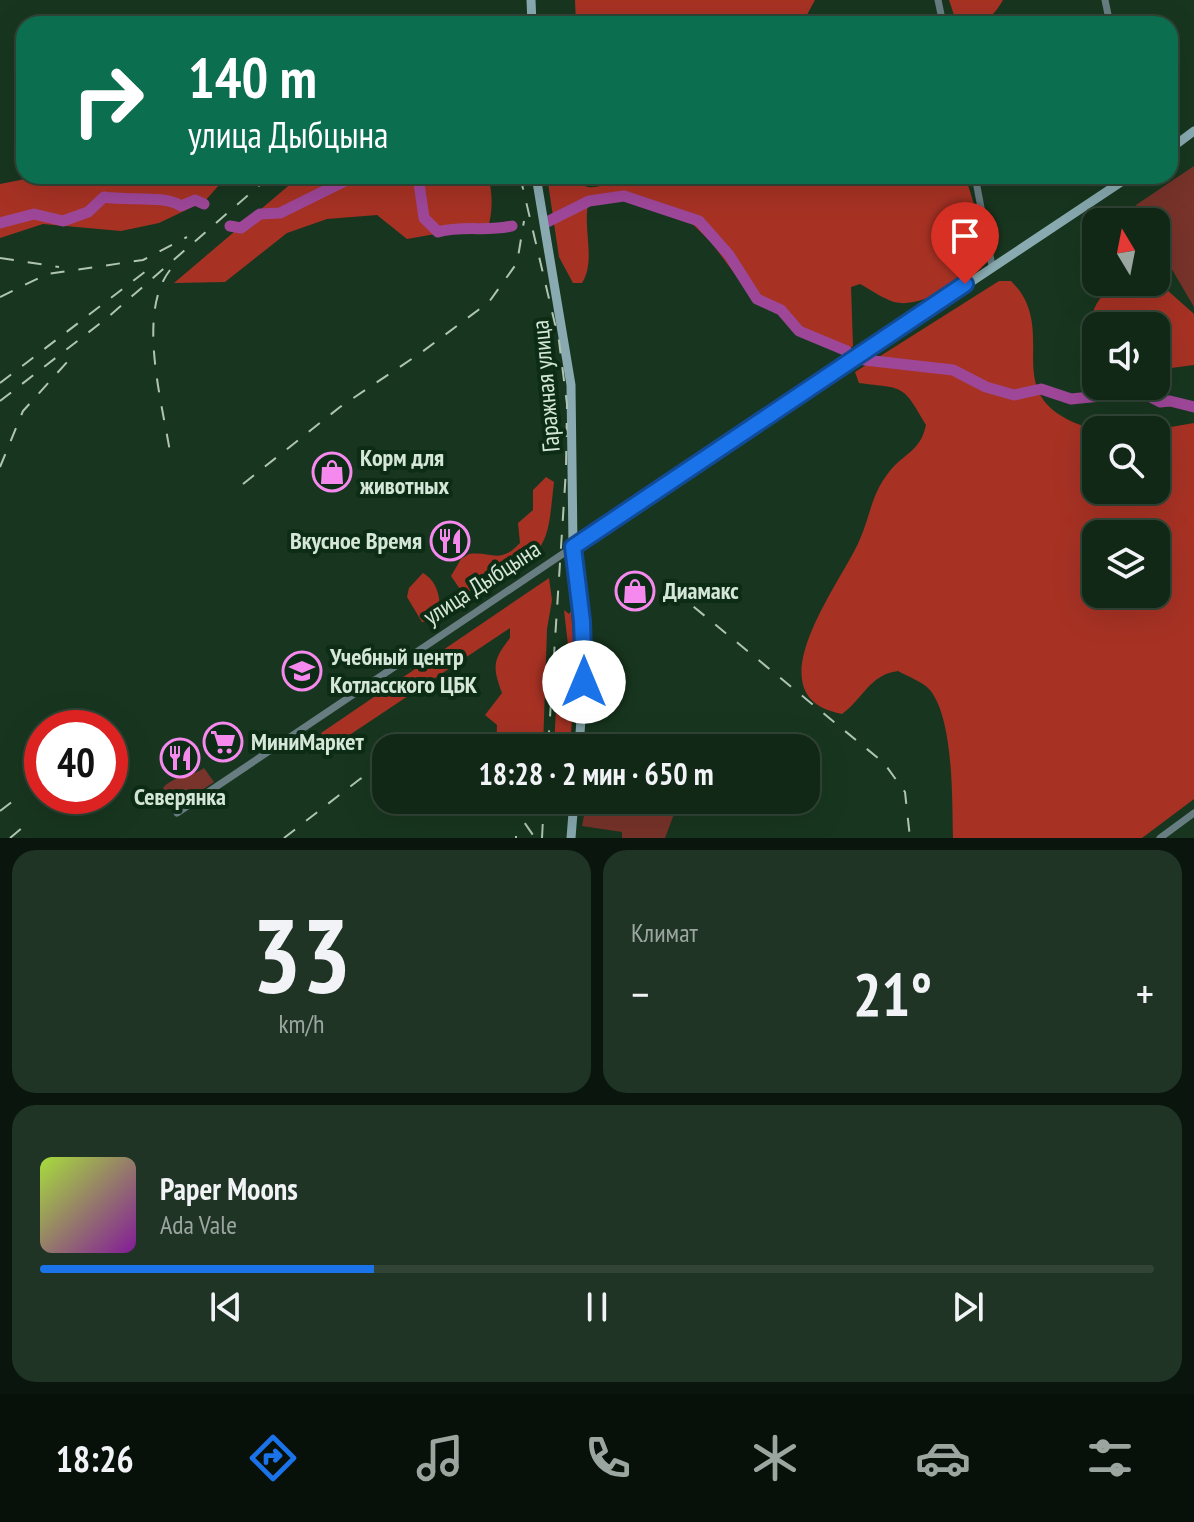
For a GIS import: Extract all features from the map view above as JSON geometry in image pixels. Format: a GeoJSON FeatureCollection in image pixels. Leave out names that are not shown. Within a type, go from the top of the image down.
{"type":"FeatureCollection","features":[{"type":"Feature","properties":{"kind":"street","name":"Гаражная улица"},"geometry":{"type":"LineString","coordinates":[[537,184],[569,360],[573,547],[585,661],[580,734]]}},
{"type":"Feature","properties":{"kind":"street"},"geometry":{"type":"LineString","coordinates":[[977,184],[992,266]]}},
{"type":"Feature","properties":{"kind":"street","name":"улица Дыбцына"},"geometry":{"type":"LineString","coordinates":[[177,813],[1118,184]]}},
{"type":"Feature","properties":{"kind":"street"},"geometry":{"type":"LineString","coordinates":[[1160,838],[1194,813]]}},
{"type":"Feature","properties":{"kind":"street"},"geometry":{"type":"LineString","coordinates":[[571,838],[573,814]]}},
{"type":"Feature","properties":{"kind":"shaded area"},"geometry":{"type":"Polygon","coordinates":[[[575,0],[815,0],[806,16],[576,16],[575,0]]]}},
{"type":"Feature","properties":{"kind":"shaded area"},"geometry":{"type":"Polygon","coordinates":[[[949,0],[1003,0],[990,16],[954,16],[949,0]]]}},
{"type":"Feature","properties":{"kind":"shaded area"},"geometry":{"type":"Polygon","coordinates":[[[1194,166],[1194,307],[1170,266],[1170,208],[1138,208],[1136,205],[1167,184],[1178,184],[1178,177],[1194,166]]]}},
{"type":"Feature","properties":{"kind":"shaded area"},"geometry":{"type":"Polygon","coordinates":[[[16,181],[16,184],[220,184],[205,201],[159,223],[121,231],[43,224],[0,238],[0,184],[16,181]]]}},
{"type":"Feature","properties":{"kind":"shaded area"},"geometry":{"type":"Polygon","coordinates":[[[291,184],[490,184],[492,204],[487,231],[458,230],[407,239],[377,215],[327,219],[287,233],[225,282],[174,283],[291,184]]]}},
{"type":"Feature","properties":{"kind":"shaded area"},"geometry":{"type":"Polygon","coordinates":[[[548,184],[593,187],[605,184],[968,184],[979,234],[976,255],[969,266],[947,287],[920,301],[894,302],[860,284],[851,287],[853,346],[845,351],[835,350],[774,312],[743,285],[711,242],[677,209],[623,191],[595,197],[588,205],[589,255],[582,283],[573,283],[559,257],[548,184]]]}},
{"type":"Feature","properties":{"kind":"shaded area"},"geometry":{"type":"Polygon","coordinates":[[[999,281],[1011,281],[1026,301],[1032,322],[1036,384],[1045,402],[1064,417],[1082,424],[1082,504],[1170,504],[1170,427],[1194,423],[1194,799],[1142,838],[953,838],[948,740],[938,703],[930,690],[898,671],[888,673],[873,682],[842,714],[815,703],[803,685],[802,662],[810,636],[860,539],[878,489],[895,465],[920,441],[926,425],[912,402],[900,390],[859,383],[855,372],[999,281]]]}},
{"type":"Feature","properties":{"kind":"shaded area"},"geometry":{"type":"Polygon","coordinates":[[[1170,293],[1194,314],[1194,365],[1170,368],[1170,312],[1093,312],[1102,296],[1170,296],[1170,293]]]}},
{"type":"Feature","properties":{"kind":"shaded area"},"geometry":{"type":"Polygon","coordinates":[[[546,477],[554,482],[548,527],[539,548],[520,567],[479,589],[462,592],[451,576],[461,559],[469,554],[495,556],[513,550],[520,543],[518,523],[533,510],[533,490],[546,477]]]}},
{"type":"Feature","properties":{"kind":"shaded area"},"geometry":{"type":"Polygon","coordinates":[[[423,573],[435,586],[440,609],[439,615],[432,621],[422,622],[407,597],[409,588],[423,573]]]}},
{"type":"Feature","properties":{"kind":"shaded area"},"geometry":{"type":"Polygon","coordinates":[[[549,578],[552,600],[547,629],[543,734],[497,734],[497,725],[485,715],[502,693],[496,664],[510,638],[510,628],[345,738],[347,741],[333,750],[321,733],[549,578]]]}},
{"type":"Feature","properties":{"kind":"shaded area"},"geometry":{"type":"Polygon","coordinates":[[[564,610],[569,614],[571,611],[576,678],[567,695],[573,705],[571,734],[555,734],[558,669],[568,645],[564,610]]]}},
{"type":"Feature","properties":{"kind":"shaded area"},"geometry":{"type":"Polygon","coordinates":[[[204,768],[214,782],[187,800],[176,800],[163,788],[172,781],[204,768]]]}},
{"type":"Feature","properties":{"kind":"shaded area"},"geometry":{"type":"Polygon","coordinates":[[[584,814],[674,814],[665,838],[622,838],[622,832],[582,826],[584,814]]]}},
{"type":"Feature","properties":{"kind":"waterway"},"geometry":{"type":"LineString","coordinates":[[230,226],[241,228],[260,214],[280,213],[339,184]]}},
{"type":"Feature","properties":{"kind":"waterway"},"geometry":{"type":"LineString","coordinates":[[419,184],[424,218],[438,232],[512,226]]}},
{"type":"Feature","properties":{"kind":"waterway"},"geometry":{"type":"LineString","coordinates":[[547,222],[589,201],[624,196],[699,221],[729,255],[757,299],[781,310],[799,331],[847,351]]}},
{"type":"Feature","properties":{"kind":"waterway"},"geometry":{"type":"LineString","coordinates":[[0,223],[34,214],[63,221],[88,212],[104,197],[165,201],[181,206],[195,200],[204,204]]}},
{"type":"Feature","properties":{"kind":"waterway"},"geometry":{"type":"LineString","coordinates":[[865,360],[953,370],[986,387],[1014,395],[1041,389],[1071,399],[1141,392],[1160,402],[1170,401],[1194,407]]}},
{"type":"Feature","properties":{"kind":"railway"},"geometry":{"type":"LineString","coordinates":[[0,401],[107,318],[261,184]]}},
{"type":"Feature","properties":{"kind":"railway"},"geometry":{"type":"LineString","coordinates":[[522,184],[559,341],[567,404],[566,470],[549,734]]}},
{"type":"Feature","properties":{"kind":"railway"},"geometry":{"type":"LineString","coordinates":[[243,484],[340,407],[489,302],[517,263],[524,221]]}},
{"type":"Feature","properties":{"kind":"railway"},"geometry":{"type":"LineString","coordinates":[[0,297],[47,274],[143,260],[187,237]]}},
{"type":"Feature","properties":{"kind":"railway"},"geometry":{"type":"LineString","coordinates":[[0,258],[59,267]]}},
{"type":"Feature","properties":{"kind":"railway"},"geometry":{"type":"LineString","coordinates":[[170,270],[160,289],[153,335],[158,387],[171,458]]}},
{"type":"Feature","properties":{"kind":"railway"},"geometry":{"type":"LineString","coordinates":[[0,383],[146,271]]}},
{"type":"Feature","properties":{"kind":"railway"},"geometry":{"type":"LineString","coordinates":[[0,467],[23,411],[68,361]]}},
{"type":"Feature","properties":{"kind":"railway"},"geometry":{"type":"LineString","coordinates":[[672,589],[884,763],[905,792],[910,838]]}},
{"type":"Feature","properties":{"kind":"railway"},"geometry":{"type":"LineString","coordinates":[[284,838],[372,773]]}},
{"type":"Feature","properties":{"kind":"railway"},"geometry":{"type":"LineString","coordinates":[[0,811],[13,801]]}},
{"type":"Feature","properties":{"kind":"railway"},"geometry":{"type":"LineString","coordinates":[[519,814],[535,838]]}},
{"type":"Feature","properties":{"kind":"railway"},"geometry":{"type":"LineString","coordinates":[[542,838],[543,814]]}},
{"type":"Feature","properties":{"kind":"railway"},"geometry":{"type":"LineString","coordinates":[[10,838],[22,828]]}},
{"type":"Feature","properties":{"kind":"place","name":"Корм для животных"},"geometry":{"type":"Point","coordinates":[332,472]}},
{"type":"Feature","properties":{"kind":"place","name":"Вкусное Время"},"geometry":{"type":"Point","coordinates":[450,541]}},
{"type":"Feature","properties":{"kind":"place","name":"Диамакс"},"geometry":{"type":"Point","coordinates":[635,591]}},
{"type":"Feature","properties":{"kind":"place","name":"Учебный центр Котласского ЦБК"},"geometry":{"type":"Point","coordinates":[302,671]}},
{"type":"Feature","properties":{"kind":"place","name":"MиниMаркет"},"geometry":{"type":"Point","coordinates":[223,742]}},
{"type":"Feature","properties":{"kind":"place","name":"Северянка"},"geometry":{"type":"Point","coordinates":[180,758]}},
{"type":"Feature","properties":{"kind":"route"},"geometry":{"type":"LineString","coordinates":[[584,682],[582,621],[573,547],[965,284]]}}]}
